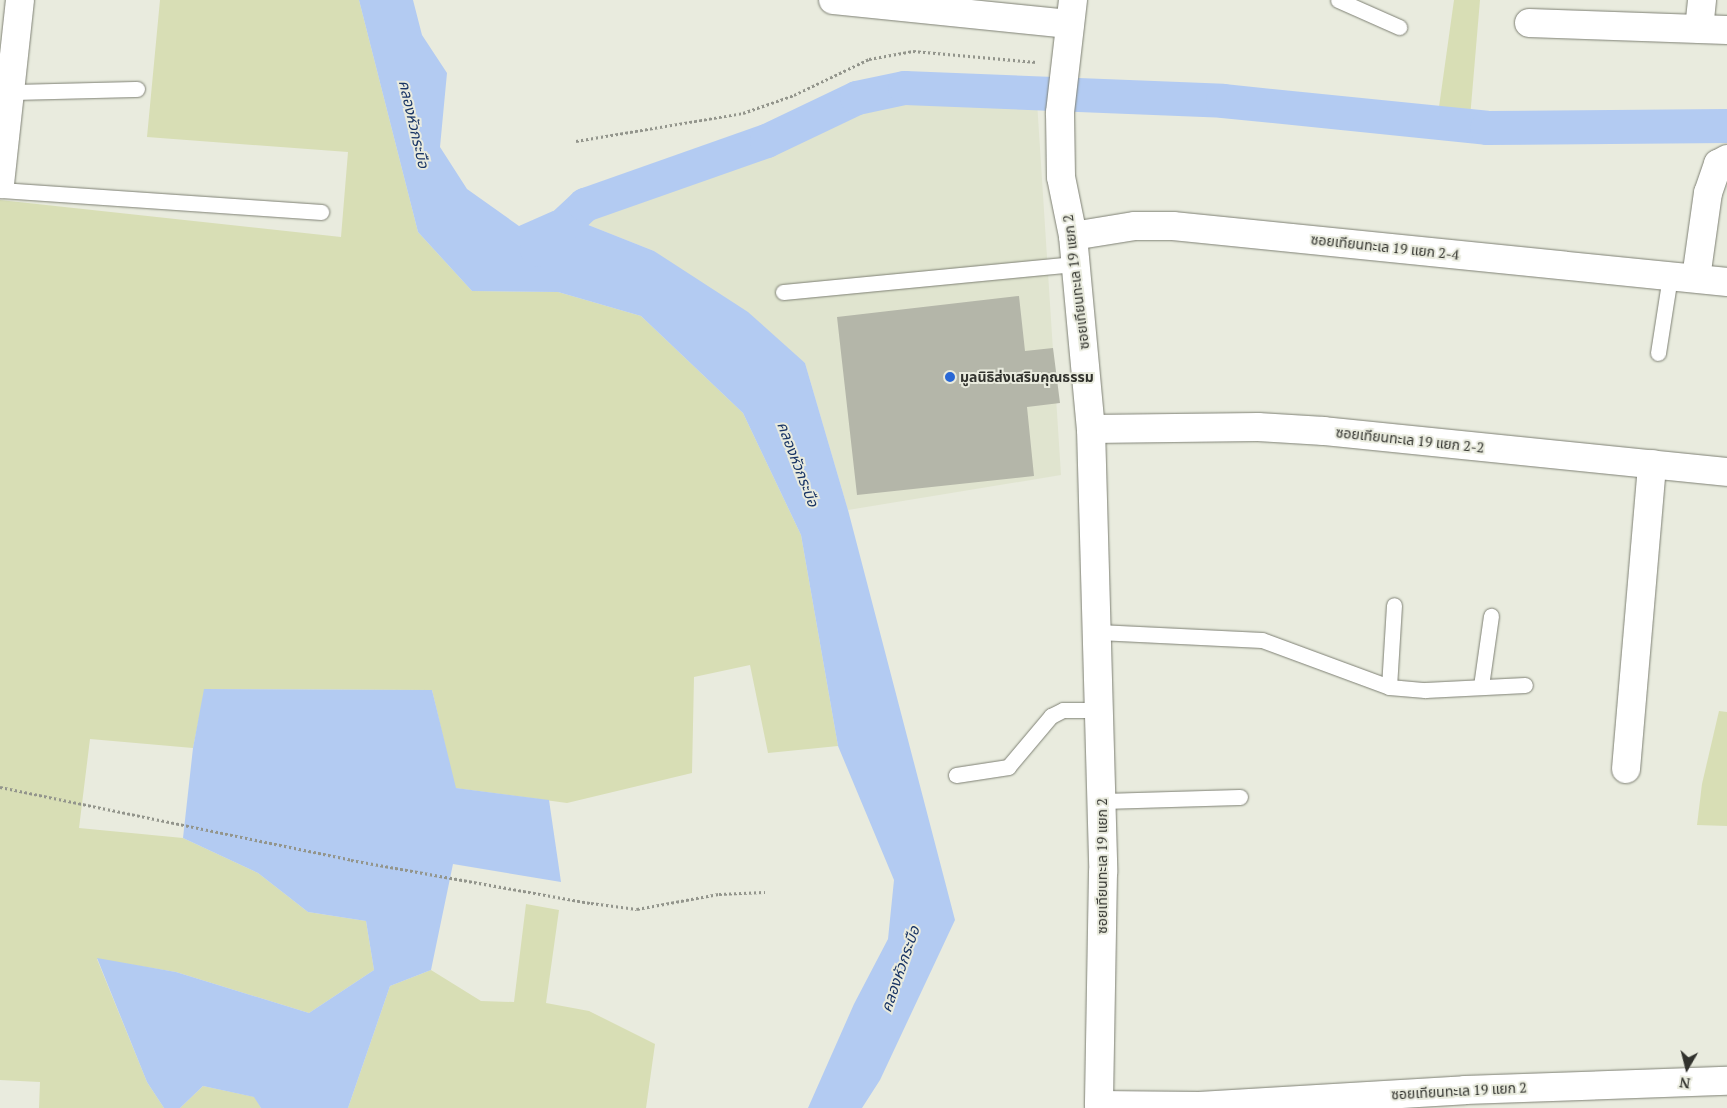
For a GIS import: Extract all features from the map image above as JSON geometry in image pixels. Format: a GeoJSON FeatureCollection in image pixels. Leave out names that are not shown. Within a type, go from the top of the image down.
{"type":"FeatureCollection","features":[{"type":"Feature","properties":{"kind":"street"},"geometry":{"type":"LineString","coordinates":[[0,184],[20,0]]}},
{"type":"Feature","properties":{"kind":"street"},"geometry":{"type":"LineString","coordinates":[[833,0],[1071,12]]}},
{"type":"Feature","properties":{"kind":"street"},"geometry":{"type":"LineString","coordinates":[[1699,28],[1702,0]]}},
{"type":"Feature","properties":{"kind":"street","name":"ซอยเทียนทะเล 19 แยก 2"},"geometry":{"type":"LineString","coordinates":[[1071,12],[1060,113],[1061,177],[1073,236],[1091,429],[1102,801],[1099,1107],[1199,1106],[1727,1081]]}},
{"type":"Feature","properties":{"kind":"street"},"geometry":{"type":"LineString","coordinates":[[1529,24],[1727,30]]}},
{"type":"Feature","properties":{"kind":"street"},"geometry":{"type":"LineString","coordinates":[[1696,278],[1708,193],[1718,164],[1727,159]]}},
{"type":"Feature","properties":{"kind":"street","name":"ซอยเทียนทะเล 19 แยก 2-4"},"geometry":{"type":"LineString","coordinates":[[1073,236],[1135,226],[1174,226],[1727,282]]}},
{"type":"Feature","properties":{"kind":"street","name":"ซอยเทียนทะเล 19 แยก 2-2"},"geometry":{"type":"LineString","coordinates":[[1091,429],[1258,427],[1324,431],[1727,472]]}},
{"type":"Feature","properties":{"kind":"street"},"geometry":{"type":"LineString","coordinates":[[1626,769],[1652,464]]}},
{"type":"Feature","properties":{"kind":"lane"},"geometry":{"type":"LineString","coordinates":[[1338,0],[1399,27]]}},
{"type":"Feature","properties":{"kind":"lane"},"geometry":{"type":"LineString","coordinates":[[11,92],[137,89]]}},
{"type":"Feature","properties":{"kind":"lane"},"geometry":{"type":"LineString","coordinates":[[0,190],[321,212]]}},
{"type":"Feature","properties":{"kind":"lane"},"geometry":{"type":"LineString","coordinates":[[783,292],[1075,264]]}},
{"type":"Feature","properties":{"kind":"lane"},"geometry":{"type":"LineString","coordinates":[[1658,353],[1670,276]]}},
{"type":"Feature","properties":{"kind":"lane"},"geometry":{"type":"LineString","coordinates":[[1389,687],[1394,605]]}},
{"type":"Feature","properties":{"kind":"lane"},"geometry":{"type":"LineString","coordinates":[[1481,686],[1490,616]]}},
{"type":"Feature","properties":{"kind":"lane"},"geometry":{"type":"LineString","coordinates":[[1098,632],[1262,640],[1389,687],[1425,690],[1525,685]]}},
{"type":"Feature","properties":{"kind":"lane"},"geometry":{"type":"LineString","coordinates":[[956,776],[1008,767],[1051,716],[1063,710],[1100,710]]}},
{"type":"Feature","properties":{"kind":"lane"},"geometry":{"type":"LineString","coordinates":[[1102,801],[1240,797]]}},
{"type":"Feature","properties":{"kind":"path"},"geometry":{"type":"LineString","coordinates":[[576,141],[743,113],[794,95],[869,59],[914,51],[1065,68]]}},
{"type":"Feature","properties":{"kind":"path"},"geometry":{"type":"LineString","coordinates":[[0,788],[351,860],[600,905],[637,910],[720,894],[765,892]]}},
{"type":"Feature","properties":{"kind":"shaded area"},"geometry":{"type":"Polygon","coordinates":[[[918,81],[1036,86],[1061,475],[848,510],[805,363],[654,251],[553,211],[652,164],[743,137],[876,82],[918,81]]]}},
{"type":"Feature","properties":{"kind":"green space"},"geometry":{"type":"Polygon","coordinates":[[[160,0],[359,0],[418,232],[472,291],[558,292],[641,316],[743,413],[801,535],[838,746],[768,753],[750,665],[694,677],[692,773],[567,803],[455,788],[432,690],[205,689],[193,748],[90,739],[79,828],[183,838],[258,873],[308,912],[366,921],[374,970],[309,1013],[176,972],[97,959],[147,1082],[164,1108],[39,1108],[40,1082],[0,1080],[0,200],[341,237],[348,152],[147,137],[160,0]]]}},
{"type":"Feature","properties":{"kind":"green space"},"geometry":{"type":"Polygon","coordinates":[[[1454,0],[1480,0],[1470,118],[1439,107],[1454,0]]]}},
{"type":"Feature","properties":{"kind":"green space"},"geometry":{"type":"Polygon","coordinates":[[[1719,711],[1727,712],[1727,826],[1697,825],[1702,784],[1719,711]]]}},
{"type":"Feature","properties":{"kind":"green space"},"geometry":{"type":"Polygon","coordinates":[[[526,904],[559,910],[546,1003],[589,1011],[655,1044],[646,1108],[348,1108],[390,986],[431,970],[481,1001],[514,1002],[526,904]]]}},
{"type":"Feature","properties":{"kind":"green space"},"geometry":{"type":"Polygon","coordinates":[[[203,1086],[255,1097],[261,1108],[180,1108],[203,1086]]]}},
{"type":"Feature","properties":{"kind":"water","name":"คลองหัวกระบือ"},"geometry":{"type":"Polygon","coordinates":[[[359,0],[413,0],[422,35],[447,73],[440,147],[467,189],[519,226],[553,211],[654,251],[748,312],[805,363],[848,510],[955,920],[880,1080],[862,1108],[808,1108],[854,1004],[888,939],[894,880],[838,746],[801,535],[743,413],[641,316],[558,292],[472,291],[418,232],[359,0]]]}},
{"type":"Feature","properties":{"kind":"water"},"geometry":{"type":"Polygon","coordinates":[[[204,689],[432,690],[456,788],[549,800],[561,882],[453,864],[431,970],[390,986],[348,1108],[261,1108],[254,1097],[203,1086],[180,1108],[164,1108],[147,1082],[97,958],[176,972],[309,1013],[374,970],[366,921],[308,912],[258,873],[183,838],[193,748],[204,689]]]}},
{"type":"Feature","properties":{"kind":"building","name":"มูลนิธิส่งเสริมคุณธรรม"},"geometry":{"type":"Polygon","coordinates":[[[1019,296],[1025,351],[1053,348],[1060,403],[1027,407],[1034,476],[857,495],[837,317],[1019,296]]]}},
{"type":"Feature","properties":{"kind":"waterway"},"geometry":{"type":"LineString","coordinates":[[537,250],[585,205],[767,141],[857,98],[905,88],[1223,101],[1487,128],[1727,126]]}},
{"type":"Feature","properties":{"kind":"place","name":"มูลนิธิส่งเสริมคุณธรรม"},"geometry":{"type":"Point","coordinates":[950,377]}}]}
